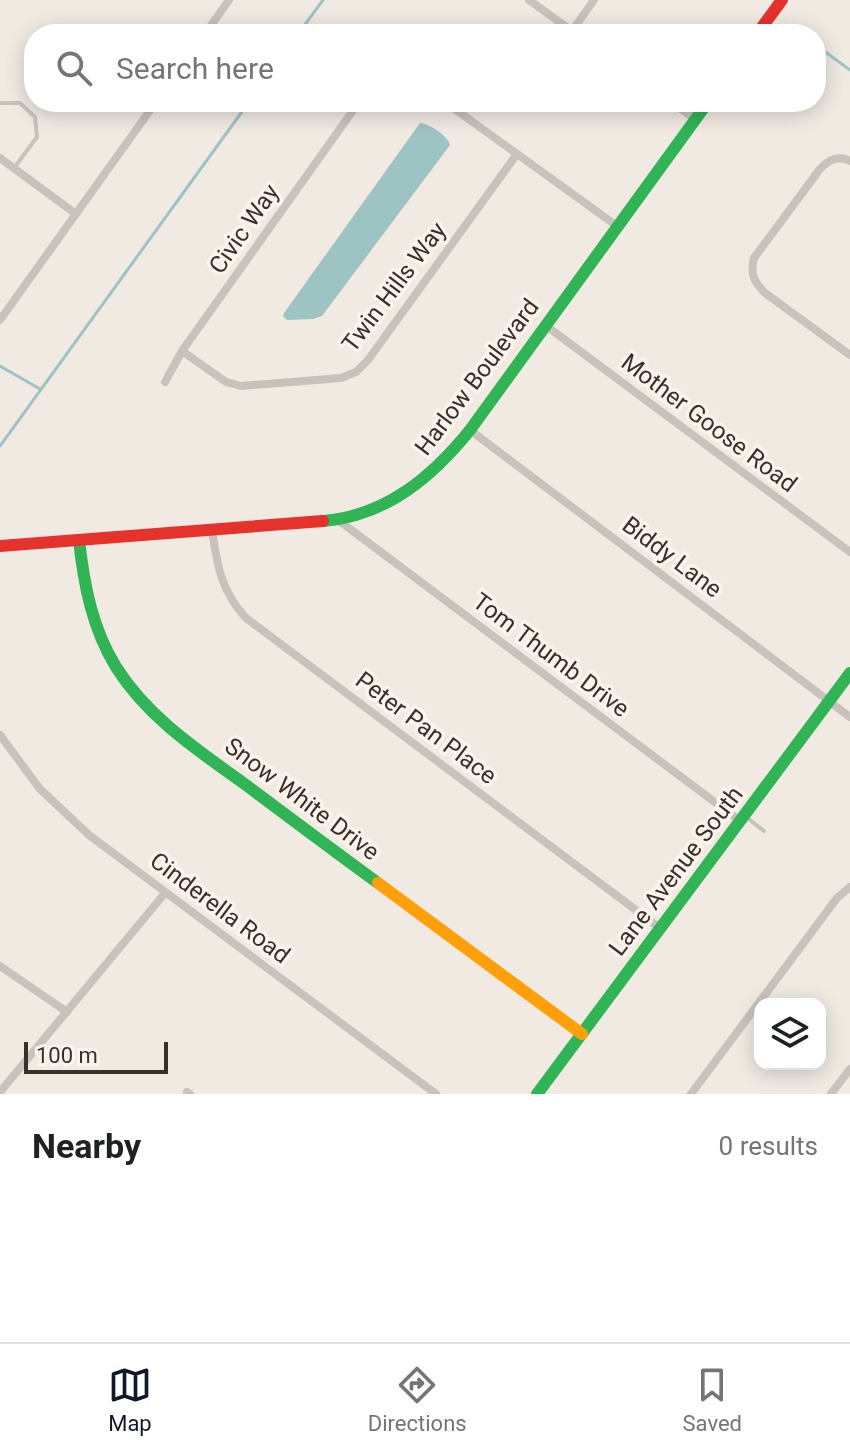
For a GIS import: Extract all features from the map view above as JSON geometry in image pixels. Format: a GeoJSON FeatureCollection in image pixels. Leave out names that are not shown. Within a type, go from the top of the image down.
{"type":"FeatureCollection","features":[{"type":"Feature","properties":{"kind":"street"},"geometry":{"type":"LineString","coordinates":[[212,24],[229,0]]}},
{"type":"Feature","properties":{"kind":"street"},"geometry":{"type":"LineString","coordinates":[[529,0],[563,24]]}},
{"type":"Feature","properties":{"kind":"street"},"geometry":{"type":"LineString","coordinates":[[579,24],[594,0]]}},
{"type":"Feature","properties":{"kind":"street"},"geometry":{"type":"LineString","coordinates":[[764,24],[782,0]]}},
{"type":"Feature","properties":{"kind":"street"},"geometry":{"type":"LineString","coordinates":[[0,320],[149,112]]}},
{"type":"Feature","properties":{"kind":"street","name":"Civic Way"},"geometry":{"type":"LineString","coordinates":[[165,382],[182,351],[352,112]]}},
{"type":"Feature","properties":{"kind":"street"},"geometry":{"type":"LineString","coordinates":[[459,112],[617,226]]}},
{"type":"Feature","properties":{"kind":"street"},"geometry":{"type":"LineString","coordinates":[[685,112],[695,119]]}},
{"type":"Feature","properties":{"kind":"street","name":"Harlow Boulevard"},"geometry":{"type":"LineString","coordinates":[[0,546],[338,520],[386,506],[407,494],[446,460],[470,430],[700,112]]}},
{"type":"Feature","properties":{"kind":"street","name":"Twin Hills Way"},"geometry":{"type":"LineString","coordinates":[[182,351],[226,382],[241,386],[341,378],[356,372],[368,360],[517,154]]}},
{"type":"Feature","properties":{"kind":"street"},"geometry":{"type":"LineString","coordinates":[[0,158],[76,214]]}},
{"type":"Feature","properties":{"kind":"street"},"geometry":{"type":"LineString","coordinates":[[850,161],[836,158],[820,169],[754,258],[752,274],[765,293],[850,355]]}},
{"type":"Feature","properties":{"kind":"street","name":"Mother Goose Road"},"geometry":{"type":"LineString","coordinates":[[545,325],[850,552]]}},
{"type":"Feature","properties":{"kind":"street","name":"Biddy Lane"},"geometry":{"type":"LineString","coordinates":[[470,430],[850,717]]}},
{"type":"Feature","properties":{"kind":"street","name":"Tom Thumb Drive"},"geometry":{"type":"LineString","coordinates":[[338,520],[742,818]]}},
{"type":"Feature","properties":{"kind":"street","name":"Peter Pan Place"},"geometry":{"type":"LineString","coordinates":[[212,530],[222,583],[246,618],[660,928]]}},
{"type":"Feature","properties":{"kind":"street","name":"Snow White Drive"},"geometry":{"type":"LineString","coordinates":[[79,540],[82,576],[95,624],[115,667],[139,700],[172,731],[582,1034]]}},
{"type":"Feature","properties":{"kind":"street","name":"Lane Avenue South"},"geometry":{"type":"LineString","coordinates":[[537,1094],[850,673]]}},
{"type":"Feature","properties":{"kind":"street","name":"Cinderella Road"},"geometry":{"type":"LineString","coordinates":[[0,735],[28,774],[64,814],[436,1094]]}},
{"type":"Feature","properties":{"kind":"street"},"geometry":{"type":"LineString","coordinates":[[691,1094],[837,898],[850,887]]}},
{"type":"Feature","properties":{"kind":"street"},"geometry":{"type":"LineString","coordinates":[[0,1092],[165,893]]}},
{"type":"Feature","properties":{"kind":"street"},"geometry":{"type":"LineString","coordinates":[[0,966],[67,1012]]}},
{"type":"Feature","properties":{"kind":"street"},"geometry":{"type":"LineString","coordinates":[[831,1094],[850,1069]]}},
{"type":"Feature","properties":{"kind":"lane"},"geometry":{"type":"LineString","coordinates":[[0,103],[20,103],[24,107]]}},
{"type":"Feature","properties":{"kind":"lane"},"geometry":{"type":"LineString","coordinates":[[14,168],[37,137],[35,117],[30,112]]}},
{"type":"Feature","properties":{"kind":"lane"},"geometry":{"type":"LineString","coordinates":[[742,818],[764,831]]}},
{"type":"Feature","properties":{"kind":"water"},"geometry":{"type":"Polygon","coordinates":[[[420,123],[438,131],[450,145],[322,316],[287,320],[284,313],[420,123]]]}},
{"type":"Feature","properties":{"kind":"waterway"},"geometry":{"type":"LineString","coordinates":[[305,24],[323,0]]}},
{"type":"Feature","properties":{"kind":"waterway"},"geometry":{"type":"LineString","coordinates":[[826,52],[850,70]]}},
{"type":"Feature","properties":{"kind":"waterway"},"geometry":{"type":"LineString","coordinates":[[0,446],[242,112]]}},
{"type":"Feature","properties":{"kind":"waterway"},"geometry":{"type":"LineString","coordinates":[[0,366],[40,389]]}},
{"type":"Feature","properties":{"kind":"traffic: fast"},"geometry":{"type":"LineString","coordinates":[[323,521],[346,518],[387,502],[423,478],[455,447],[701,112]]}},
{"type":"Feature","properties":{"kind":"traffic: fast"},"geometry":{"type":"LineString","coordinates":[[79,540],[95,622],[116,667],[143,702],[193,746],[378,883]]}},
{"type":"Feature","properties":{"kind":"traffic: fast"},"geometry":{"type":"LineString","coordinates":[[537,1094],[850,673]]}},
{"type":"Feature","properties":{"kind":"traffic: slow"},"geometry":{"type":"LineString","coordinates":[[378,883],[582,1034]]}},
{"type":"Feature","properties":{"kind":"traffic: jam"},"geometry":{"type":"LineString","coordinates":[[764,24],[782,0]]}},
{"type":"Feature","properties":{"kind":"traffic: jam"},"geometry":{"type":"LineString","coordinates":[[0,546],[323,521]]}}]}
